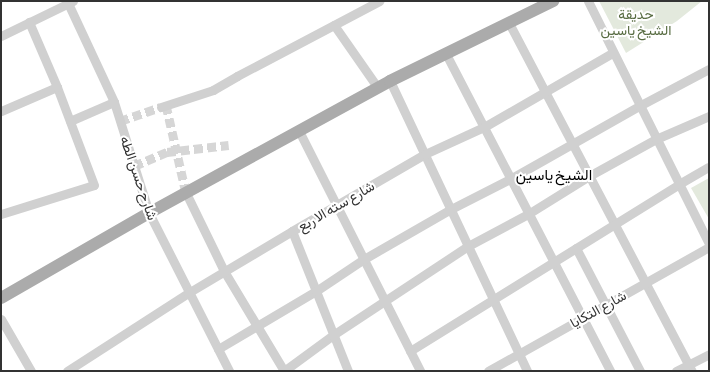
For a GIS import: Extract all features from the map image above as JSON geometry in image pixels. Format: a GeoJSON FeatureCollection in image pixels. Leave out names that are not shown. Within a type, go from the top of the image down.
{"type":"FeatureCollection","features":[{"type":"Feature","properties":{"kind":"main road"},"geometry":{"type":"LineString","coordinates":[[1,298],[149,213],[390,81],[509,23],[540,4],[553,1]]}},
{"type":"Feature","properties":{"kind":"street"},"geometry":{"type":"LineString","coordinates":[[1,36],[69,1]]}},
{"type":"Feature","properties":{"kind":"street","name":"شارح حسن الطه"},"geometry":{"type":"LineString","coordinates":[[69,1],[114,102],[149,213],[188,293],[229,371]]}},
{"type":"Feature","properties":{"kind":"street"},"geometry":{"type":"LineString","coordinates":[[161,107],[213,90],[378,1]]}},
{"type":"Feature","properties":{"kind":"street"},"geometry":{"type":"LineString","coordinates":[[588,1],[638,106],[679,184],[709,246]]}},
{"type":"Feature","properties":{"kind":"street"},"geometry":{"type":"LineString","coordinates":[[2,211],[94,185],[57,87],[29,22]]}},
{"type":"Feature","properties":{"kind":"street"},"geometry":{"type":"LineString","coordinates":[[509,23],[691,368]]}},
{"type":"Feature","properties":{"kind":"street"},"geometry":{"type":"LineString","coordinates":[[334,25],[378,88]]}},
{"type":"Feature","properties":{"kind":"street","name":"شارع سته الا ربع"},"geometry":{"type":"LineString","coordinates":[[67,371],[188,293],[292,231],[425,154],[484,127],[612,53]]}},
{"type":"Feature","properties":{"kind":"street"},"geometry":{"type":"LineString","coordinates":[[446,54],[610,371]]}},
{"type":"Feature","properties":{"kind":"street"},"geometry":{"type":"LineString","coordinates":[[218,349],[316,291],[364,259],[510,179],[638,106],[709,69]]}},
{"type":"Feature","properties":{"kind":"street"},"geometry":{"type":"LineString","coordinates":[[390,81],[527,371]]}},
{"type":"Feature","properties":{"kind":"street"},"geometry":{"type":"LineString","coordinates":[[1,110],[57,87]]}},
{"type":"Feature","properties":{"kind":"street"},"geometry":{"type":"LineString","coordinates":[[70,120],[114,102]]}},
{"type":"Feature","properties":{"kind":"street"},"geometry":{"type":"LineString","coordinates":[[186,193],[224,271],[284,371],[332,335],[468,246],[528,214],[590,176],[656,139],[709,116]]}},
{"type":"Feature","properties":{"kind":"street"},"geometry":{"type":"LineString","coordinates":[[299,131],[420,371]]}},
{"type":"Feature","properties":{"kind":"street"},"geometry":{"type":"LineString","coordinates":[[410,351],[679,184],[709,167]]}},
{"type":"Feature","properties":{"kind":"street"},"geometry":{"type":"LineString","coordinates":[[292,231],[332,335],[348,371]]}},
{"type":"Feature","properties":{"kind":"street","name":"شارع التكايا"},"geometry":{"type":"LineString","coordinates":[[488,371],[709,246]]}},
{"type":"Feature","properties":{"kind":"street"},"geometry":{"type":"LineString","coordinates":[[576,248],[640,371]]}},
{"type":"Feature","properties":{"kind":"street"},"geometry":{"type":"LineString","coordinates":[[1,319],[31,371]]}},
{"type":"Feature","properties":{"kind":"street"},"geometry":{"type":"LineString","coordinates":[[676,371],[691,368],[709,354]]}},
{"type":"Feature","properties":{"kind":"green space","name":"حديقة الشيخ ياسين"},"geometry":{"type":"Polygon","coordinates":[[[599,1],[702,1],[677,21],[626,53],[599,1]]]}},
{"type":"Feature","properties":{"kind":"green space"},"geometry":{"type":"Polygon","coordinates":[[[709,178],[709,219],[691,188],[709,178]]]}},
{"type":"Feature","properties":{"kind":"tunnel"},"geometry":{"type":"LineString","coordinates":[[166,105],[186,193]]}},
{"type":"Feature","properties":{"kind":"tunnel"},"geometry":{"type":"LineString","coordinates":[[120,121],[161,107]]}},
{"type":"Feature","properties":{"kind":"tunnel"},"geometry":{"type":"LineString","coordinates":[[134,166],[167,152],[229,145]]}},
{"type":"Feature","properties":{"kind":"district","name":"الشيخ ياسين"},"geometry":{"type":"Point","coordinates":[554,175]}}]}
